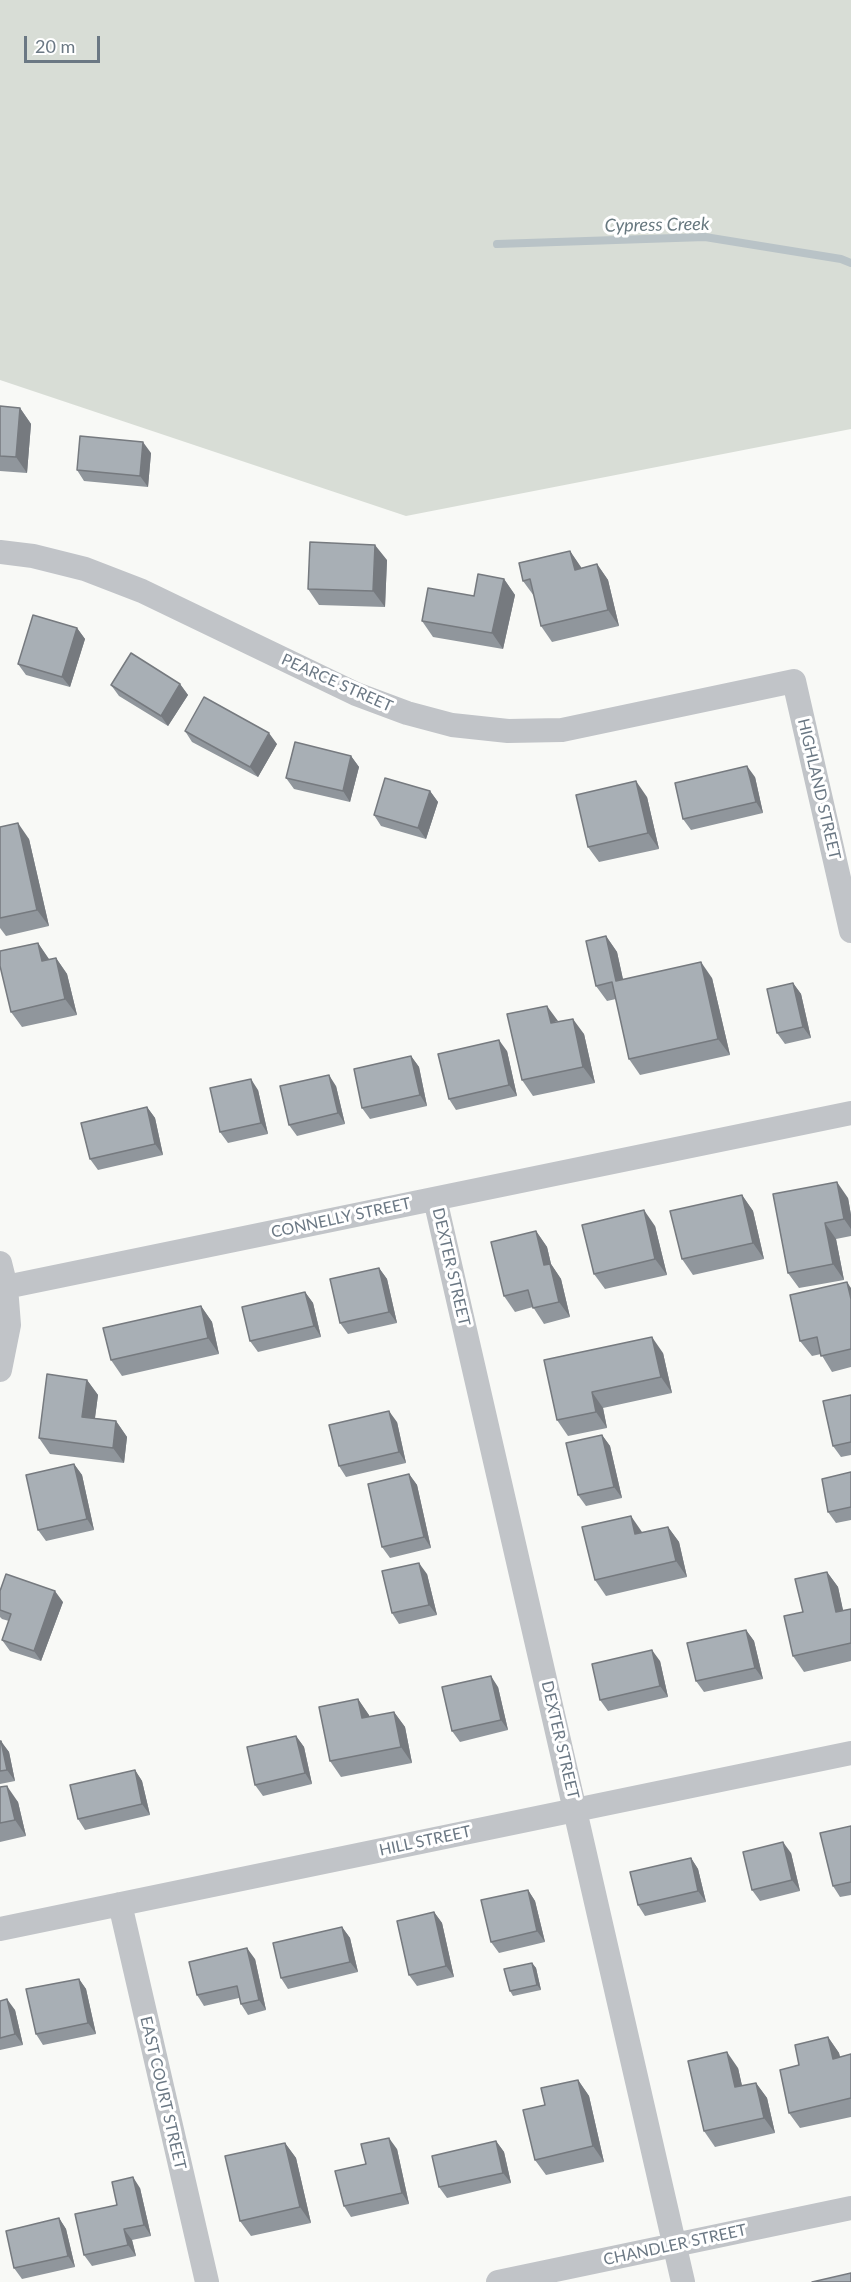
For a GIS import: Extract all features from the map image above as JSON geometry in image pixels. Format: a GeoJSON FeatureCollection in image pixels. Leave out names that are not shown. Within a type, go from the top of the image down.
{"type":"FeatureCollection","features":[{"type":"Feature","properties":{"kind":"street","name":"PEARCE STREET"},"geometry":{"type":"LineString","coordinates":[[0,552],[33,556],[95,572],[142,591],[356,694],[407,713],[452,725],[508,731],[562,730],[794,681]]}},
{"type":"Feature","properties":{"kind":"street","name":"HIGHLAND STREET"},"geometry":{"type":"LineString","coordinates":[[794,681],[851,932]]}},
{"type":"Feature","properties":{"kind":"street","name":"CONNELLY STREET"},"geometry":{"type":"LineString","coordinates":[[6,1287],[851,1113]]}},
{"type":"Feature","properties":{"kind":"street","name":"DEXTER STREET"},"geometry":{"type":"LineString","coordinates":[[435,1199],[683,2282]]}},
{"type":"Feature","properties":{"kind":"street"},"geometry":{"type":"LineString","coordinates":[[0,1263],[6,1287],[9,1325],[0,1370]]}},
{"type":"Feature","properties":{"kind":"street","name":"HILL STREET"},"geometry":{"type":"LineString","coordinates":[[0,1929],[851,1753]]}},
{"type":"Feature","properties":{"kind":"street","name":"EAST COURT STREET"},"geometry":{"type":"LineString","coordinates":[[120,1904],[207,2282]]}},
{"type":"Feature","properties":{"kind":"street","name":"CHANDLER STREET"},"geometry":{"type":"LineString","coordinates":[[498,2282],[851,2208]]}},
{"type":"Feature","properties":{"kind":"shaded area"},"geometry":{"type":"Polygon","coordinates":[[[0,0],[851,0],[851,429],[406,516],[0,380],[0,0]]]}},
{"type":"Feature","properties":{"kind":"building"},"geometry":{"type":"Polygon","coordinates":[[[0,406],[20,408],[16,457],[0,456],[0,406]]]}},
{"type":"Feature","properties":{"kind":"building"},"geometry":{"type":"Polygon","coordinates":[[[80,436],[143,442],[140,476],[77,470],[80,436]]]}},
{"type":"Feature","properties":{"kind":"building"},"geometry":{"type":"Polygon","coordinates":[[[310,542],[375,545],[373,591],[308,589],[310,542]]]}},
{"type":"Feature","properties":{"kind":"building"},"geometry":{"type":"Polygon","coordinates":[[[570,551],[575,570],[597,564],[608,610],[541,626],[530,579],[523,581],[519,563],[570,551]]]}},
{"type":"Feature","properties":{"kind":"building"},"geometry":{"type":"Polygon","coordinates":[[[478,574],[504,579],[492,633],[422,621],[428,588],[474,596],[478,574]]]}},
{"type":"Feature","properties":{"kind":"building"},"geometry":{"type":"Polygon","coordinates":[[[33,615],[77,628],[62,677],[18,664],[33,615]]]}},
{"type":"Feature","properties":{"kind":"building"},"geometry":{"type":"Polygon","coordinates":[[[131,653],[180,684],[161,716],[111,685],[131,653]]]}},
{"type":"Feature","properties":{"kind":"building"},"geometry":{"type":"Polygon","coordinates":[[[204,697],[269,733],[250,767],[185,731],[204,697]]]}},
{"type":"Feature","properties":{"kind":"building"},"geometry":{"type":"Polygon","coordinates":[[[295,742],[351,756],[343,791],[286,778],[295,742]]]}},
{"type":"Feature","properties":{"kind":"building"},"geometry":{"type":"Polygon","coordinates":[[[747,766],[756,802],[683,819],[675,783],[747,766]]]}},
{"type":"Feature","properties":{"kind":"building"},"geometry":{"type":"Polygon","coordinates":[[[385,778],[430,791],[418,828],[374,815],[385,778]]]}},
{"type":"Feature","properties":{"kind":"building"},"geometry":{"type":"Polygon","coordinates":[[[636,781],[648,833],[588,847],[576,795],[636,781]]]}},
{"type":"Feature","properties":{"kind":"building"},"geometry":{"type":"Polygon","coordinates":[[[18,823],[37,910],[0,918],[0,827],[18,823]]]}},
{"type":"Feature","properties":{"kind":"building"},"geometry":{"type":"Polygon","coordinates":[[[606,936],[616,981],[701,962],[718,1039],[629,1059],[612,982],[596,986],[586,941],[606,936]]]}},
{"type":"Feature","properties":{"kind":"building"},"geometry":{"type":"Polygon","coordinates":[[[38,943],[42,961],[56,958],[65,999],[11,1012],[0,966],[0,951],[38,943]]]}},
{"type":"Feature","properties":{"kind":"building"},"geometry":{"type":"Polygon","coordinates":[[[793,983],[803,1027],[777,1033],[767,989],[793,983]]]}},
{"type":"Feature","properties":{"kind":"building"},"geometry":{"type":"Polygon","coordinates":[[[547,1006],[551,1023],[573,1019],[583,1067],[522,1080],[507,1014],[547,1006]]]}},
{"type":"Feature","properties":{"kind":"building"},"geometry":{"type":"Polygon","coordinates":[[[499,1040],[509,1085],[449,1099],[438,1054],[499,1040]]]}},
{"type":"Feature","properties":{"kind":"building"},"geometry":{"type":"Polygon","coordinates":[[[411,1056],[420,1095],[362,1108],[354,1069],[411,1056]]]}},
{"type":"Feature","properties":{"kind":"building"},"geometry":{"type":"Polygon","coordinates":[[[329,1075],[338,1113],[289,1125],[280,1086],[329,1075]]]}},
{"type":"Feature","properties":{"kind":"building"},"geometry":{"type":"Polygon","coordinates":[[[251,1079],[261,1123],[220,1132],[210,1088],[251,1079]]]}},
{"type":"Feature","properties":{"kind":"building"},"geometry":{"type":"Polygon","coordinates":[[[147,1107],[155,1144],[90,1159],[81,1123],[147,1107]]]}},
{"type":"Feature","properties":{"kind":"building"},"geometry":{"type":"Polygon","coordinates":[[[837,1182],[844,1219],[825,1223],[833,1264],[788,1273],[773,1194],[837,1182]]]}},
{"type":"Feature","properties":{"kind":"building"},"geometry":{"type":"Polygon","coordinates":[[[742,1195],[753,1243],[682,1259],[670,1211],[742,1195]]]}},
{"type":"Feature","properties":{"kind":"building"},"geometry":{"type":"Polygon","coordinates":[[[644,1210],[655,1259],[594,1274],[582,1225],[644,1210]]]}},
{"type":"Feature","properties":{"kind":"building"},"geometry":{"type":"Polygon","coordinates":[[[536,1231],[544,1265],[550,1264],[559,1302],[533,1308],[528,1290],[504,1296],[491,1242],[536,1231]]]}},
{"type":"Feature","properties":{"kind":"building"},"geometry":{"type":"Polygon","coordinates":[[[379,1268],[389,1312],[340,1323],[330,1279],[379,1268]]]}},
{"type":"Feature","properties":{"kind":"building"},"geometry":{"type":"Polygon","coordinates":[[[847,1282],[851,1299],[851,1349],[821,1356],[817,1337],[800,1341],[790,1295],[847,1282]]]}},
{"type":"Feature","properties":{"kind":"building"},"geometry":{"type":"Polygon","coordinates":[[[305,1292],[314,1326],[250,1341],[242,1307],[305,1292]]]}},
{"type":"Feature","properties":{"kind":"building"},"geometry":{"type":"Polygon","coordinates":[[[201,1306],[208,1338],[111,1360],[103,1328],[201,1306]]]}},
{"type":"Feature","properties":{"kind":"building"},"geometry":{"type":"Polygon","coordinates":[[[652,1337],[661,1377],[592,1392],[596,1412],[557,1420],[544,1360],[652,1337]]]}},
{"type":"Feature","properties":{"kind":"building"},"geometry":{"type":"Polygon","coordinates":[[[47,1374],[87,1380],[82,1417],[116,1421],[113,1448],[39,1438],[47,1374]]]}},
{"type":"Feature","properties":{"kind":"building"},"geometry":{"type":"Polygon","coordinates":[[[851,1395],[851,1442],[833,1446],[823,1401],[851,1395]]]}},
{"type":"Feature","properties":{"kind":"building"},"geometry":{"type":"Polygon","coordinates":[[[389,1411],[399,1452],[339,1466],[329,1425],[389,1411]]]}},
{"type":"Feature","properties":{"kind":"building"},"geometry":{"type":"Polygon","coordinates":[[[602,1435],[614,1487],[578,1495],[566,1443],[602,1435]]]}},
{"type":"Feature","properties":{"kind":"building"},"geometry":{"type":"Polygon","coordinates":[[[74,1464],[87,1519],[38,1530],[26,1475],[74,1464]]]}},
{"type":"Feature","properties":{"kind":"building"},"geometry":{"type":"Polygon","coordinates":[[[851,1472],[851,1507],[828,1512],[822,1479],[851,1472]]]}},
{"type":"Feature","properties":{"kind":"building"},"geometry":{"type":"Polygon","coordinates":[[[409,1474],[424,1537],[382,1547],[368,1484],[409,1474]]]}},
{"type":"Feature","properties":{"kind":"building"},"geometry":{"type":"Polygon","coordinates":[[[631,1516],[635,1534],[668,1527],[676,1561],[595,1580],[582,1527],[631,1516]]]}},
{"type":"Feature","properties":{"kind":"building"},"geometry":{"type":"Polygon","coordinates":[[[419,1563],[429,1605],[392,1613],[382,1571],[419,1563]]]}},
{"type":"Feature","properties":{"kind":"building"},"geometry":{"type":"Polygon","coordinates":[[[827,1572],[836,1612],[851,1609],[851,1643],[793,1656],[784,1616],[803,1612],[795,1579],[827,1572]]]}},
{"type":"Feature","properties":{"kind":"building"},"geometry":{"type":"Polygon","coordinates":[[[6,1574],[55,1591],[34,1651],[2,1640],[11,1614],[0,1610],[0,1591],[6,1574]]]}},
{"type":"Feature","properties":{"kind":"building"},"geometry":{"type":"Polygon","coordinates":[[[746,1630],[755,1668],[696,1681],[687,1643],[746,1630]]]}},
{"type":"Feature","properties":{"kind":"building"},"geometry":{"type":"Polygon","coordinates":[[[652,1650],[660,1686],[600,1700],[592,1664],[652,1650]]]}},
{"type":"Feature","properties":{"kind":"building"},"geometry":{"type":"Polygon","coordinates":[[[491,1676],[501,1720],[452,1731],[442,1687],[491,1676]]]}},
{"type":"Feature","properties":{"kind":"building"},"geometry":{"type":"Polygon","coordinates":[[[358,1699],[362,1718],[394,1712],[401,1747],[330,1761],[319,1707],[358,1699]]]}},
{"type":"Feature","properties":{"kind":"building"},"geometry":{"type":"Polygon","coordinates":[[[296,1736],[305,1773],[255,1785],[247,1747],[296,1736]]]}},
{"type":"Feature","properties":{"kind":"building"},"geometry":{"type":"Polygon","coordinates":[[[0,1741],[7,1770],[0,1771],[0,1741]]]}},
{"type":"Feature","properties":{"kind":"building"},"geometry":{"type":"Polygon","coordinates":[[[135,1770],[142,1804],[78,1819],[70,1785],[135,1770]]]}},
{"type":"Feature","properties":{"kind":"building"},"geometry":{"type":"Polygon","coordinates":[[[7,1786],[15,1820],[0,1823],[0,1787],[7,1786]]]}},
{"type":"Feature","properties":{"kind":"building"},"geometry":{"type":"Polygon","coordinates":[[[851,1826],[851,1882],[833,1886],[820,1833],[851,1826]]]}},
{"type":"Feature","properties":{"kind":"building"},"geometry":{"type":"Polygon","coordinates":[[[783,1842],[792,1880],[752,1890],[743,1852],[783,1842]]]}},
{"type":"Feature","properties":{"kind":"building"},"geometry":{"type":"Polygon","coordinates":[[[691,1858],[698,1891],[638,1905],[630,1872],[691,1858]]]}},
{"type":"Feature","properties":{"kind":"building"},"geometry":{"type":"Polygon","coordinates":[[[528,1890],[537,1931],[491,1942],[481,1900],[528,1890]]]}},
{"type":"Feature","properties":{"kind":"building"},"geometry":{"type":"Polygon","coordinates":[[[434,1912],[446,1966],[409,1975],[397,1921],[434,1912]]]}},
{"type":"Feature","properties":{"kind":"building"},"geometry":{"type":"Polygon","coordinates":[[[342,1927],[350,1962],[281,1978],[273,1943],[342,1927]]]}},
{"type":"Feature","properties":{"kind":"building"},"geometry":{"type":"Polygon","coordinates":[[[247,1948],[259,2000],[241,2004],[237,1986],[197,1995],[189,1962],[247,1948]]]}},
{"type":"Feature","properties":{"kind":"building"},"geometry":{"type":"Polygon","coordinates":[[[532,1963],[537,1985],[510,1991],[504,1969],[532,1963]]]}},
{"type":"Feature","properties":{"kind":"building"},"geometry":{"type":"Polygon","coordinates":[[[79,1979],[88,2023],[36,2034],[26,1989],[79,1979]]]}},
{"type":"Feature","properties":{"kind":"building"},"geometry":{"type":"Polygon","coordinates":[[[7,1999],[15,2034],[0,2038],[0,2001],[7,1999]]]}},
{"type":"Feature","properties":{"kind":"building"},"geometry":{"type":"Polygon","coordinates":[[[828,2037],[833,2059],[851,2054],[851,2098],[789,2113],[780,2070],[799,2065],[795,2045],[828,2037]]]}},
{"type":"Feature","properties":{"kind":"building"},"geometry":{"type":"Polygon","coordinates":[[[727,2052],[735,2087],[756,2083],[764,2118],[704,2131],[688,2061],[727,2052]]]}},
{"type":"Feature","properties":{"kind":"building"},"geometry":{"type":"Polygon","coordinates":[[[578,2080],[593,2146],[535,2160],[523,2110],[545,2105],[541,2088],[578,2080]]]}},
{"type":"Feature","properties":{"kind":"building"},"geometry":{"type":"Polygon","coordinates":[[[389,2138],[402,2193],[344,2206],[335,2171],[366,2164],[361,2144],[389,2138]]]}},
{"type":"Feature","properties":{"kind":"building"},"geometry":{"type":"Polygon","coordinates":[[[496,2141],[503,2173],[439,2187],[432,2156],[496,2141]]]}},
{"type":"Feature","properties":{"kind":"building"},"geometry":{"type":"Polygon","coordinates":[[[285,2143],[300,2207],[240,2221],[225,2156],[285,2143]]]}},
{"type":"Feature","properties":{"kind":"building"},"geometry":{"type":"Polygon","coordinates":[[[133,2177],[144,2225],[124,2229],[128,2245],[84,2255],[75,2214],[117,2205],[112,2182],[133,2177]]]}},
{"type":"Feature","properties":{"kind":"building"},"geometry":{"type":"Polygon","coordinates":[[[59,2218],[68,2256],[14,2268],[6,2231],[59,2218]]]}},
{"type":"Feature","properties":{"kind":"building"},"geometry":{"type":"Polygon","coordinates":[[[851,2273],[851,2282],[812,2282],[851,2273]]]}},
{"type":"Feature","properties":{"kind":"waterway","name":"Cypress Creek"},"geometry":{"type":"LineString","coordinates":[[497,244],[705,237],[841,259],[851,263]]}}]}
